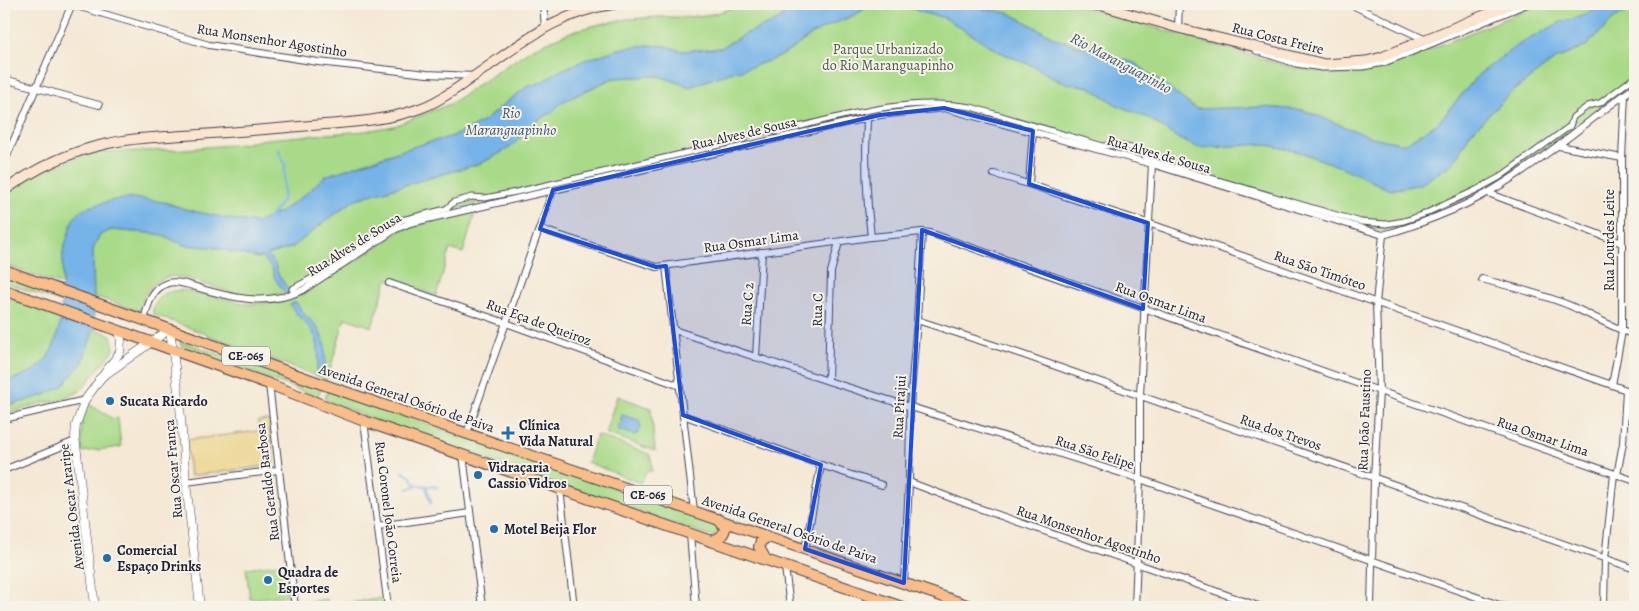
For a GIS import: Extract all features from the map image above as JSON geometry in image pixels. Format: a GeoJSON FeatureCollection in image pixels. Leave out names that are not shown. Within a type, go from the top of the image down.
{"type":"FeatureCollection","features":[{"type":"Feature","properties":{"kind":"main road"},"geometry":{"type":"LineString","coordinates":[[4,191],[22,178],[51,163],[106,144],[163,137],[334,124],[394,115],[422,108],[452,92],[546,27],[570,15],[598,6],[615,4]]}},
{"type":"Feature","properties":{"kind":"main road","name":"Rua Costa Freire"},"geometry":{"type":"LineString","coordinates":[[1096,4],[1178,28],[1325,64],[1366,61],[1402,50],[1511,4]]}},
{"type":"Feature","properties":{"kind":"main road","name":"Avenida General Osório de Paiva"},"geometry":{"type":"LineString","coordinates":[[4,270],[327,386],[973,607]]}},
{"type":"Feature","properties":{"kind":"main road","name":"CE-065"},"geometry":{"type":"LineString","coordinates":[[4,290],[269,384],[364,421],[766,560],[879,603],[902,607]]}},
{"type":"Feature","properties":{"kind":"main road"},"geometry":{"type":"LineString","coordinates":[[321,404],[321,393],[327,386]]}},
{"type":"Feature","properties":{"kind":"main road"},"geometry":{"type":"LineString","coordinates":[[710,541],[719,538],[725,530],[723,523],[718,519]]}},
{"type":"Feature","properties":{"kind":"main road"},"geometry":{"type":"LineString","coordinates":[[766,560],[759,547],[761,541],[768,537]]}},
{"type":"Feature","properties":{"kind":"street"},"geometry":{"type":"LineString","coordinates":[[4,163],[71,4]]}},
{"type":"Feature","properties":{"kind":"street","name":"Rua Monsenhor Agostinho"},"geometry":{"type":"LineString","coordinates":[[71,4],[209,45],[318,62],[427,74],[475,76]]}},
{"type":"Feature","properties":{"kind":"street"},"geometry":{"type":"LineString","coordinates":[[543,4],[546,27]]}},
{"type":"Feature","properties":{"kind":"street"},"geometry":{"type":"LineString","coordinates":[[1082,4],[1252,50],[1296,64],[1322,68],[1351,68],[1384,63],[1528,4]]}},
{"type":"Feature","properties":{"kind":"street"},"geometry":{"type":"LineString","coordinates":[[1178,28],[1179,4]]}},
{"type":"Feature","properties":{"kind":"street"},"geometry":{"type":"LineString","coordinates":[[1350,4],[1426,40]]}},
{"type":"Feature","properties":{"kind":"street"},"geometry":{"type":"LineString","coordinates":[[294,291],[314,276],[402,220],[446,209],[454,202],[472,197],[485,198],[516,192],[742,140],[750,133],[770,129],[779,132],[874,110],[919,103],[971,107],[1103,146],[1117,144],[1136,150],[1144,157],[1153,161],[1361,222],[1386,224],[1422,215],[1500,177],[1570,126],[1573,117],[1588,106],[1600,103],[1635,77]]}},
{"type":"Feature","properties":{"kind":"street"},"geometry":{"type":"LineString","coordinates":[[4,79],[99,105]]}},
{"type":"Feature","properties":{"kind":"street"},"geometry":{"type":"LineString","coordinates":[[1383,235],[1445,213],[1488,193],[1559,146],[1635,88]]}},
{"type":"Feature","properties":{"kind":"street","name":"Rua Lourdes Leite"},"geometry":{"type":"LineString","coordinates":[[1612,385],[1622,331],[1622,158],[1626,94]]}},
{"type":"Feature","properties":{"kind":"street","name":"Rua Alves de Sousa"},"geometry":{"type":"LineString","coordinates":[[144,320],[152,297],[161,287],[171,282],[243,299],[253,300],[282,297],[294,291],[303,290],[396,229],[410,223],[867,118],[926,109],[944,108],[1033,131],[1152,164],[1383,235]]}},
{"type":"Feature","properties":{"kind":"street"},"geometry":{"type":"LineString","coordinates":[[867,118],[865,160],[871,237]]}},
{"type":"Feature","properties":{"kind":"street"},"geometry":{"type":"LineString","coordinates":[[1029,184],[1033,131]]}},
{"type":"Feature","properties":{"kind":"street"},"geometry":{"type":"LineString","coordinates":[[1559,146],[1622,158]]}},
{"type":"Feature","properties":{"kind":"street"},"geometry":{"type":"LineString","coordinates":[[1135,607],[1140,479],[1143,308],[1152,164]]}},
{"type":"Feature","properties":{"kind":"street","name":"Rua São Timóteo"},"geometry":{"type":"LineString","coordinates":[[994,174],[1148,223],[1635,393]]}},
{"type":"Feature","properties":{"kind":"street"},"geometry":{"type":"LineString","coordinates":[[467,433],[553,190]]}},
{"type":"Feature","properties":{"kind":"street"},"geometry":{"type":"LineString","coordinates":[[1488,193],[1622,243]]}},
{"type":"Feature","properties":{"kind":"street","name":"Rua Osmar Lima"},"geometry":{"type":"LineString","coordinates":[[540,229],[656,267],[871,237],[922,232],[930,233],[1635,481]]}},
{"type":"Feature","properties":{"kind":"street","name":"Rua Pirajui"},"geometry":{"type":"LineString","coordinates":[[904,583],[909,482],[910,406],[922,232]]}},
{"type":"Feature","properties":{"kind":"street","name":"Rua João Faustino"},"geometry":{"type":"LineString","coordinates":[[1370,607],[1374,478],[1380,392],[1376,303],[1383,235]]}},
{"type":"Feature","properties":{"kind":"street","name":"Rua C"},"geometry":{"type":"LineString","coordinates":[[828,381],[830,272],[839,242]]}},
{"type":"Feature","properties":{"kind":"street","name":"Rua C 2"},"geometry":{"type":"LineString","coordinates":[[756,357],[762,252]]}},
{"type":"Feature","properties":{"kind":"street"},"geometry":{"type":"LineString","coordinates":[[666,266],[694,511]]}},
{"type":"Feature","properties":{"kind":"street"},"geometry":{"type":"LineString","coordinates":[[1482,279],[1571,306],[1622,331],[1635,335]]}},
{"type":"Feature","properties":{"kind":"street","name":"Rua Eça de Queiroz"},"geometry":{"type":"LineString","coordinates":[[389,283],[680,386]]}},
{"type":"Feature","properties":{"kind":"street","name":"Rua dos Trevos"},"geometry":{"type":"LineString","coordinates":[[917,320],[1140,395],[1635,569]]}},
{"type":"Feature","properties":{"kind":"street","name":"Avenida Oscar Araripe"},"geometry":{"type":"LineString","coordinates":[[95,607],[75,441],[76,425],[85,400],[120,352],[121,340],[115,329]]}},
{"type":"Feature","properties":{"kind":"street","name":"Avenida Oscar Araripe"},"geometry":{"type":"LineString","coordinates":[[99,379],[170,329]]}},
{"type":"Feature","properties":{"kind":"street","name":"Rua Oscar França"},"geometry":{"type":"LineString","coordinates":[[170,329],[174,350],[200,607]]}},
{"type":"Feature","properties":{"kind":"street","name":"Rua São Felipe"},"geometry":{"type":"LineString","coordinates":[[674,330],[828,381],[1140,479],[1505,607]]}},
{"type":"Feature","properties":{"kind":"street","name":"Rua Geraldo Barbosa"},"geometry":{"type":"LineString","coordinates":[[269,384],[295,607]]}},
{"type":"Feature","properties":{"kind":"street"},"geometry":{"type":"LineString","coordinates":[[1604,607],[1605,559],[1615,474],[1623,443],[1626,390]]}},
{"type":"Feature","properties":{"kind":"street"},"geometry":{"type":"LineString","coordinates":[[4,419],[85,400]]}},
{"type":"Feature","properties":{"kind":"street"},"geometry":{"type":"LineString","coordinates":[[683,415],[882,485]]}},
{"type":"Feature","properties":{"kind":"street","name":"Rua Coronel João Correia"},"geometry":{"type":"LineString","coordinates":[[364,421],[388,607]]}},
{"type":"Feature","properties":{"kind":"street"},"geometry":{"type":"LineString","coordinates":[[4,470],[75,441]]}},
{"type":"Feature","properties":{"kind":"street"},"geometry":{"type":"LineString","coordinates":[[463,455],[482,607]]}},
{"type":"Feature","properties":{"kind":"street"},"geometry":{"type":"LineString","coordinates":[[806,549],[821,465]]}},
{"type":"Feature","properties":{"kind":"street"},"geometry":{"type":"LineString","coordinates":[[186,482],[278,470]]}},
{"type":"Feature","properties":{"kind":"street","name":"Rua Monsenhor Agostinho"},"geometry":{"type":"LineString","coordinates":[[909,482],[1261,607]]}},
{"type":"Feature","properties":{"kind":"street"},"geometry":{"type":"LineString","coordinates":[[560,489],[574,607]]}},
{"type":"Feature","properties":{"kind":"street"},"geometry":{"type":"LineString","coordinates":[[378,526],[470,513]]}},
{"type":"Feature","properties":{"kind":"street"},"geometry":{"type":"LineString","coordinates":[[690,534],[696,607]]}},
{"type":"Feature","properties":{"kind":"street"},"geometry":{"type":"LineString","coordinates":[[785,567],[790,607]]}},
{"type":"Feature","properties":{"kind":"highlighted area"},"geometry":{"type":"Polygon","coordinates":[[[944,108],[1033,131],[1029,184],[1148,223],[1143,309],[922,230],[904,583],[805,549],[821,465],[683,415],[666,266],[656,267],[540,229],[553,190],[880,115],[944,108]]]}},
{"type":"Feature","properties":{"kind":"green space","name":"Parque Urbanizado do Rio Maranguapinho"},"geometry":{"type":"Polygon","coordinates":[[[745,4],[804,4],[792,8],[778,20],[741,36],[721,48],[682,51],[665,46],[647,45],[619,49],[585,60],[557,72],[544,81],[527,87],[484,121],[470,129],[450,137],[357,165],[302,197],[280,213],[257,223],[188,210],[164,202],[63,251],[63,285],[4,265],[4,193],[45,169],[63,164],[82,155],[101,152],[173,150],[242,144],[266,139],[365,131],[394,126],[450,104],[531,49],[573,31],[627,19],[689,17],[713,14],[745,4]]]}},
{"type":"Feature","properties":{"kind":"green space","name":"Parque Urbanizado do Rio Maranguapinho"},"geometry":{"type":"Polygon","coordinates":[[[872,4],[904,4],[920,12],[945,18],[1000,52],[1033,66],[1060,82],[1090,87],[1117,105],[1148,118],[1179,139],[1218,148],[1263,144],[1300,152],[1346,169],[1390,190],[1421,184],[1453,163],[1470,134],[1510,93],[1556,59],[1585,47],[1614,19],[1635,7],[1635,82],[1554,145],[1486,189],[1414,221],[1384,231],[1143,158],[946,106],[928,106],[879,111],[419,217],[401,223],[302,287],[278,294],[259,297],[243,296],[175,276],[165,278],[152,285],[145,295],[139,311],[94,296],[93,249],[100,235],[111,230],[160,234],[184,245],[217,248],[258,258],[293,247],[356,199],[482,163],[511,147],[538,120],[551,113],[562,102],[613,78],[659,76],[690,87],[778,57],[818,31],[855,15],[872,4]]]}},
{"type":"Feature","properties":{"kind":"green space"},"geometry":{"type":"Polygon","coordinates":[[[973,4],[1073,4],[1288,66],[1341,75],[1396,63],[1541,4],[1601,4],[1582,16],[1561,22],[1516,47],[1478,75],[1438,123],[1404,144],[1368,136],[1303,110],[1263,107],[1196,109],[1168,88],[1068,42],[1059,40],[1009,13],[979,8],[973,4]]]}},
{"type":"Feature","properties":{"kind":"green space"},"geometry":{"type":"Polygon","coordinates":[[[476,210],[463,253],[450,249],[436,296],[387,279],[372,327],[345,318],[327,380],[153,314],[157,300],[166,293],[176,290],[202,293],[253,304],[278,301],[302,295],[404,229],[476,210]]]}},
{"type":"Feature","properties":{"kind":"green space"},"geometry":{"type":"Polygon","coordinates":[[[4,277],[61,298],[60,302],[4,282],[4,277]]]}},
{"type":"Feature","properties":{"kind":"green space"},"geometry":{"type":"Polygon","coordinates":[[[4,297],[61,314],[59,330],[47,358],[36,370],[4,383],[4,297]]]}},
{"type":"Feature","properties":{"kind":"green space"},"geometry":{"type":"Polygon","coordinates":[[[94,329],[111,335],[114,350],[79,392],[58,401],[41,403],[4,415],[4,407],[45,395],[82,363],[94,329]]]}},
{"type":"Feature","properties":{"kind":"green space"},"geometry":{"type":"Polygon","coordinates":[[[180,341],[321,388],[318,397],[181,346],[180,341]]]}},
{"type":"Feature","properties":{"kind":"green space"},"geometry":{"type":"Polygon","coordinates":[[[327,390],[719,524],[721,530],[713,537],[381,422],[325,400],[327,390]]]}},
{"type":"Feature","properties":{"kind":"green space"},"geometry":{"type":"Polygon","coordinates":[[[617,396],[651,408],[655,451],[605,433],[617,396]]]}},
{"type":"Feature","properties":{"kind":"green space"},"geometry":{"type":"Polygon","coordinates":[[[87,403],[113,419],[118,418],[121,447],[82,452],[82,427],[87,403]]]}},
{"type":"Feature","properties":{"kind":"green space"},"geometry":{"type":"Polygon","coordinates":[[[597,435],[649,454],[652,471],[647,471],[640,483],[587,462],[597,435]]]}},
{"type":"Feature","properties":{"kind":"green space","name":"Quadra de Esportes"},"geometry":{"type":"Polygon","coordinates":[[[286,563],[289,595],[250,599],[246,568],[286,563]]]}},
{"type":"Feature","properties":{"kind":"green space"},"geometry":{"type":"Polygon","coordinates":[[[384,598],[385,607],[342,607],[342,604],[384,598]]]}},
{"type":"Feature","properties":{"kind":"green space"},"geometry":{"type":"Polygon","coordinates":[[[327,599],[328,607],[297,607],[297,603],[327,599]]]}},
{"type":"Feature","properties":{"kind":"sand"},"geometry":{"type":"Polygon","coordinates":[[[269,420],[274,465],[190,476],[186,440],[259,431],[258,421],[269,420]]]}},
{"type":"Feature","properties":{"kind":"water","name":"Rio Maranguapinho"},"geometry":{"type":"Polygon","coordinates":[[[804,4],[872,4],[855,15],[818,31],[778,57],[690,87],[659,76],[613,78],[562,102],[551,113],[538,120],[511,147],[482,163],[356,199],[293,247],[267,255],[275,264],[279,276],[290,291],[285,293],[275,279],[272,268],[262,257],[258,258],[217,248],[184,245],[159,234],[111,230],[100,235],[93,249],[94,329],[82,363],[63,386],[45,395],[4,407],[4,383],[35,370],[48,357],[54,345],[61,320],[63,251],[73,219],[85,208],[114,200],[134,198],[164,202],[188,210],[257,223],[280,212],[302,197],[325,176],[470,129],[484,121],[527,87],[544,81],[557,72],[585,60],[619,49],[647,45],[665,46],[682,51],[721,48],[741,36],[778,20],[792,8],[804,4]]]}},
{"type":"Feature","properties":{"kind":"water","name":"Rio Maranguapinho"},"geometry":{"type":"Polygon","coordinates":[[[904,4],[973,4],[979,8],[1009,13],[1059,40],[1135,63],[1196,109],[1264,107],[1303,110],[1368,136],[1404,144],[1438,123],[1478,75],[1516,46],[1561,22],[1582,16],[1601,4],[1635,4],[1635,7],[1614,19],[1585,47],[1556,59],[1510,93],[1470,134],[1453,163],[1421,184],[1390,190],[1346,169],[1300,152],[1263,144],[1199,148],[1179,139],[1148,118],[1117,105],[1090,87],[1061,82],[1033,66],[1000,52],[945,18],[920,12],[904,4]]]}},
{"type":"Feature","properties":{"kind":"water"},"geometry":{"type":"Polygon","coordinates":[[[296,302],[304,314],[316,325],[325,343],[325,364],[321,374],[316,372],[317,342],[312,331],[290,304],[296,302]]]}},
{"type":"Feature","properties":{"kind":"water"},"geometry":{"type":"Polygon","coordinates":[[[622,415],[639,420],[641,428],[637,434],[634,435],[617,429],[619,424],[622,425],[623,422],[620,421],[622,415]]]}},
{"type":"Feature","properties":{"kind":"waterway"},"geometry":{"type":"LineString","coordinates":[[267,219],[277,209],[283,198],[285,165],[278,148]]}},
{"type":"Feature","properties":{"kind":"waterway"},"geometry":{"type":"LineString","coordinates":[[403,472],[411,477],[416,485],[408,489]]}},
{"type":"Feature","properties":{"kind":"waterway"},"geometry":{"type":"LineString","coordinates":[[416,485],[437,487]]}},
{"type":"Feature","properties":{"kind":"waterway"},"geometry":{"type":"LineString","coordinates":[[426,486],[431,503]]}},
{"type":"Feature","properties":{"kind":"place","name":"Sucata Ricardo"},"geometry":{"type":"Point","coordinates":[110,401]}},
{"type":"Feature","properties":{"kind":"place","name":"Clínica Vida Natural"},"geometry":{"type":"Point","coordinates":[508,433]}},
{"type":"Feature","properties":{"kind":"place","name":"Vidraçaria Cassio Vidros"},"geometry":{"type":"Point","coordinates":[478,475]}},
{"type":"Feature","properties":{"kind":"place","name":"Motel Beija Flor"},"geometry":{"type":"Point","coordinates":[494,529]}},
{"type":"Feature","properties":{"kind":"place","name":"Comercial Espaço Drinks"},"geometry":{"type":"Point","coordinates":[107,558]}},
{"type":"Feature","properties":{"kind":"place","name":"Quadra de Esportes"},"geometry":{"type":"Point","coordinates":[268,580]}}]}
